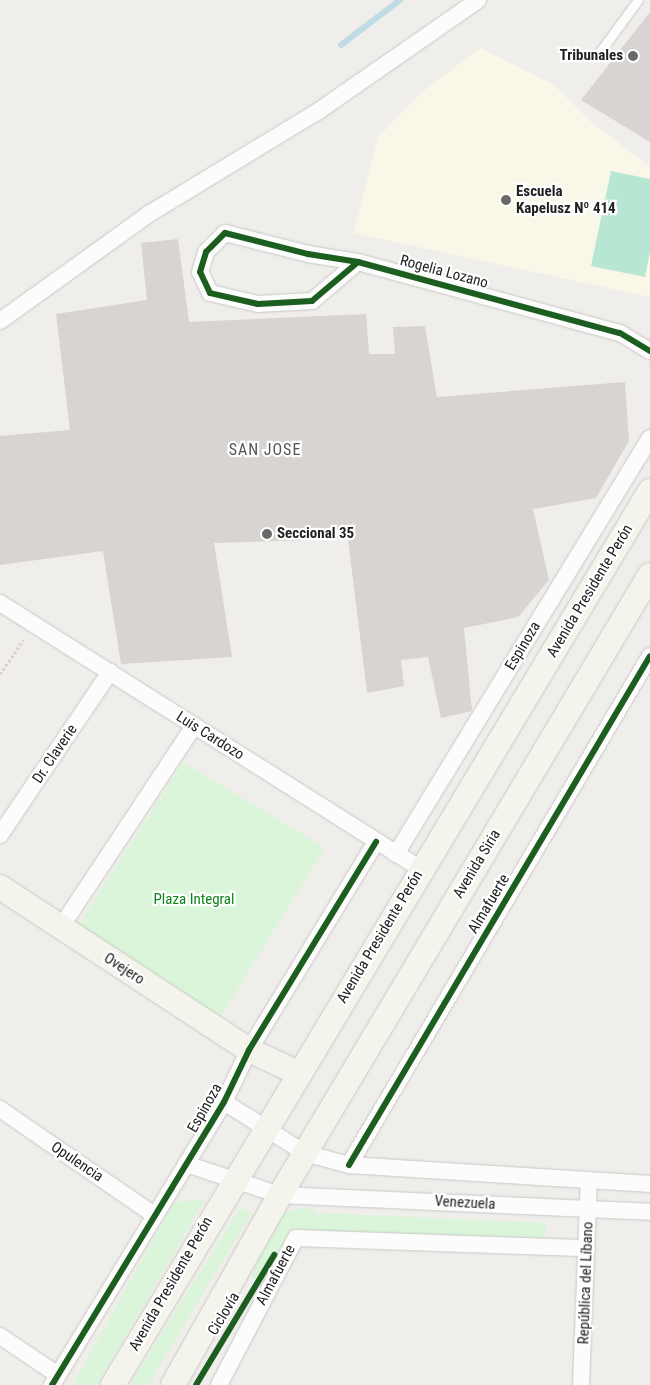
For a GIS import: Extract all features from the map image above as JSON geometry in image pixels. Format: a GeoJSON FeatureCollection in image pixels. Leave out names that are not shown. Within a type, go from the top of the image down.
{"type":"FeatureCollection","features":[{"type":"Feature","properties":{"kind":"main road","name":"Avenida Presidente Perón"},"geometry":{"type":"LineString","coordinates":[[113,1385],[232,1180],[650,491]]}},
{"type":"Feature","properties":{"kind":"main road","name":"Avenida Siria"},"geometry":{"type":"LineString","coordinates":[[305,1154],[650,574]]}},
{"type":"Feature","properties":{"kind":"main road","name":"Ovejero"},"geometry":{"type":"LineString","coordinates":[[0,887],[249,1050],[298,1074]]}},
{"type":"Feature","properties":{"kind":"main road"},"geometry":{"type":"LineString","coordinates":[[172,1385],[305,1154]]}},
{"type":"Feature","properties":{"kind":"street"},"geometry":{"type":"LineString","coordinates":[[0,321],[149,214],[317,112],[478,0]]}},
{"type":"Feature","properties":{"kind":"street","name":"Rogelia Lozano"},"geometry":{"type":"LineString","coordinates":[[358,262],[312,301],[258,304],[210,293],[200,272],[206,252],[225,233],[308,254],[358,262],[620,333],[650,351]]}},
{"type":"Feature","properties":{"kind":"street","name":"Espinoza"},"geometry":{"type":"LineString","coordinates":[[396,854],[650,438]]}},
{"type":"Feature","properties":{"kind":"street","name":"Luis Cardozo"},"geometry":{"type":"LineString","coordinates":[[0,602],[421,869]]}},
{"type":"Feature","properties":{"kind":"street","name":"Almafuerte"},"geometry":{"type":"LineString","coordinates":[[349,1165],[650,656]]}},
{"type":"Feature","properties":{"kind":"street","name":"Dr. Claverie"},"geometry":{"type":"LineString","coordinates":[[0,835],[110,672]]}},
{"type":"Feature","properties":{"kind":"street"},"geometry":{"type":"LineString","coordinates":[[61,927],[194,726]]}},
{"type":"Feature","properties":{"kind":"street","name":"Espinoza"},"geometry":{"type":"LineString","coordinates":[[55,1380],[153,1214],[224,1102],[249,1050],[376,842]]}},
{"type":"Feature","properties":{"kind":"street","name":"Venezuela"},"geometry":{"type":"LineString","coordinates":[[224,1102],[264,1130],[305,1154],[349,1165],[650,1184]]}},
{"type":"Feature","properties":{"kind":"street","name":"Opulencia"},"geometry":{"type":"LineString","coordinates":[[0,1110],[153,1214]]}},
{"type":"Feature","properties":{"kind":"street","name":"Venezuela"},"geometry":{"type":"LineString","coordinates":[[186,1164],[280,1195],[650,1212]]}},
{"type":"Feature","properties":{"kind":"street","name":"República del Líbano"},"geometry":{"type":"LineString","coordinates":[[581,1385],[589,1181]]}},
{"type":"Feature","properties":{"kind":"street","name":"Almafuerte"},"geometry":{"type":"LineString","coordinates":[[219,1385],[296,1238],[587,1248]]}},
{"type":"Feature","properties":{"kind":"street"},"geometry":{"type":"LineString","coordinates":[[0,1336],[55,1380]]}},
{"type":"Feature","properties":{"kind":"lane"},"geometry":{"type":"LineString","coordinates":[[599,53],[638,0]]}},
{"type":"Feature","properties":{"kind":"path"},"geometry":{"type":"LineString","coordinates":[[0,674],[34,624]]}},
{"type":"Feature","properties":{"kind":"shaded area","name":"Escuela Kapelusz Nº 414"},"geometry":{"type":"Polygon","coordinates":[[[480,48],[554,85],[590,121],[650,167],[650,297],[353,233],[378,137],[421,93],[480,48]]]}},
{"type":"Feature","properties":{"kind":"green space"},"geometry":{"type":"Polygon","coordinates":[[[611,171],[650,179],[650,252],[645,277],[591,266],[611,171]]]}},
{"type":"Feature","properties":{"kind":"green space","name":"Plaza Integral"},"geometry":{"type":"Polygon","coordinates":[[[183,762],[325,848],[219,1019],[78,926],[183,762]]]}},
{"type":"Feature","properties":{"kind":"green space"},"geometry":{"type":"Polygon","coordinates":[[[205,1199],[97,1385],[73,1385],[174,1202],[205,1199]]]}},
{"type":"Feature","properties":{"kind":"green space"},"geometry":{"type":"Polygon","coordinates":[[[240,1208],[252,1212],[148,1385],[130,1385],[240,1208]]]}},
{"type":"Feature","properties":{"kind":"green space"},"geometry":{"type":"Polygon","coordinates":[[[304,1208],[317,1210],[318,1217],[322,1213],[546,1223],[545,1243],[298,1236],[263,1280],[251,1277],[275,1222],[288,1211],[304,1208]]]}},
{"type":"Feature","properties":{"kind":"building","name":"Tribunales"},"geometry":{"type":"Polygon","coordinates":[[[650,12],[650,142],[581,100],[650,12]]]}},
{"type":"Feature","properties":{"kind":"building"},"geometry":{"type":"Polygon","coordinates":[[[178,239],[189,322],[366,314],[369,354],[395,354],[393,327],[425,326],[437,397],[625,382],[629,441],[596,498],[533,509],[549,580],[518,617],[464,628],[472,711],[441,718],[428,657],[401,660],[404,686],[367,693],[348,539],[214,543],[232,657],[121,664],[103,551],[0,565],[0,436],[70,430],[56,314],[147,300],[141,243],[178,239]]]}},
{"type":"Feature","properties":{"kind":"waterway"},"geometry":{"type":"LineString","coordinates":[[341,45],[400,0]]}},
{"type":"Feature","properties":{"kind":"cycle path"},"geometry":{"type":"LineString","coordinates":[[358,262],[312,301],[258,304],[210,293],[200,272],[206,252],[225,233],[308,254],[358,262],[620,333],[650,351]]}},
{"type":"Feature","properties":{"kind":"cycle path"},"geometry":{"type":"LineString","coordinates":[[349,1165],[650,656]]}},
{"type":"Feature","properties":{"kind":"cycle path"},"geometry":{"type":"LineString","coordinates":[[52,1385],[224,1102],[249,1050],[376,842]]}},
{"type":"Feature","properties":{"kind":"cycle path","name":"Ciclovía"},"geometry":{"type":"LineString","coordinates":[[196,1385],[274,1255]]}},
{"type":"Feature","properties":{"kind":"place","name":"Tribunales"},"geometry":{"type":"Point","coordinates":[633,56]}},
{"type":"Feature","properties":{"kind":"place","name":"Escuela Kapelusz Nº 414"},"geometry":{"type":"Point","coordinates":[506,200]}},
{"type":"Feature","properties":{"kind":"place","name":"Seccional 35"},"geometry":{"type":"Point","coordinates":[267,534]}},
{"type":"Feature","properties":{"kind":"district","name":"SAN JOSE"},"geometry":{"type":"Point","coordinates":[265,450]}}]}
